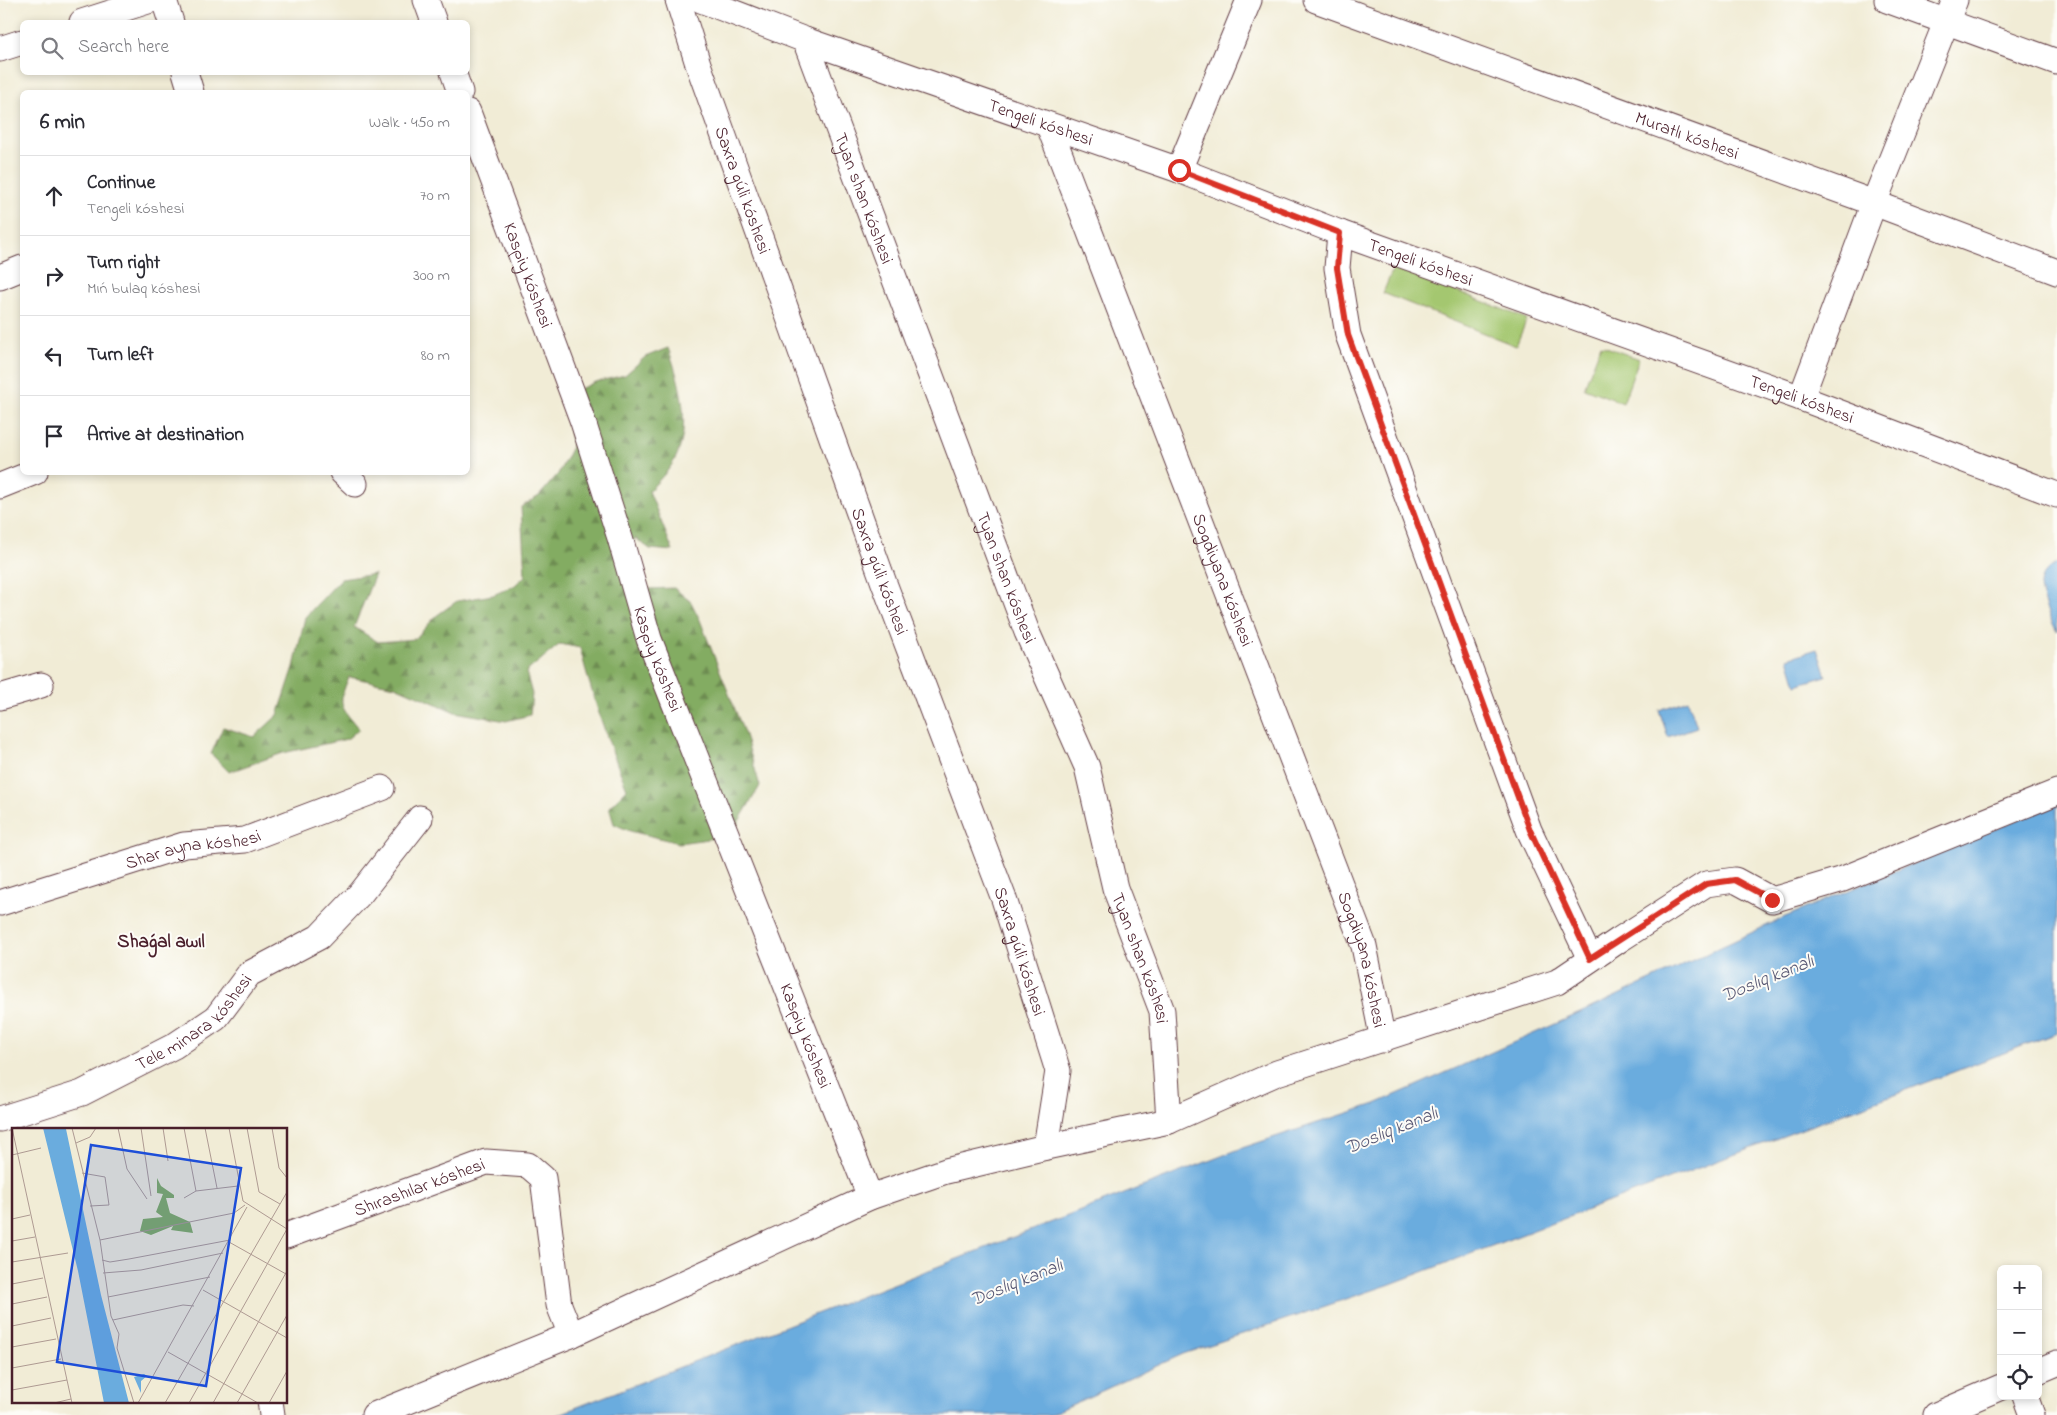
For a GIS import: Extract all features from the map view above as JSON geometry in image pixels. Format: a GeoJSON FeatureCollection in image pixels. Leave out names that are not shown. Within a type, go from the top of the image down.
{"type":"FeatureCollection","features":[{"type":"Feature","properties":{"kind":"street"},"geometry":{"type":"LineString","coordinates":[[88,20],[152,0]]}},
{"type":"Feature","properties":{"kind":"street"},"geometry":{"type":"LineString","coordinates":[[164,0],[170,20]]}},
{"type":"Feature","properties":{"kind":"street"},"geometry":{"type":"LineString","coordinates":[[426,0],[433,20]]}},
{"type":"Feature","properties":{"kind":"street","name":"Saxra gúli kóshesi"},"geometry":{"type":"LineString","coordinates":[[678,0],[701,73],[874,555],[1004,899],[1058,1071],[1046,1147]]}},
{"type":"Feature","properties":{"kind":"street","name":"Tengeli kóshesi"},"geometry":{"type":"LineString","coordinates":[[701,0],[805,40],[1179,170],[1340,233],[1801,398],[2057,495]]}},
{"type":"Feature","properties":{"kind":"street"},"geometry":{"type":"LineString","coordinates":[[1179,170],[1249,0]]}},
{"type":"Feature","properties":{"kind":"street","name":"Muratlı kóshesi"},"geometry":{"type":"LineString","coordinates":[[1316,0],[1874,203],[2057,272]]}},
{"type":"Feature","properties":{"kind":"street"},"geometry":{"type":"LineString","coordinates":[[1887,0],[1951,11],[2057,62]]}},
{"type":"Feature","properties":{"kind":"street"},"geometry":{"type":"LineString","coordinates":[[1801,398],[1874,203],[1951,11]]}},
{"type":"Feature","properties":{"kind":"street","name":"Tyan shan kóshesi"},"geometry":{"type":"LineString","coordinates":[[805,40],[1027,632],[1087,767],[1115,888],[1162,1011],[1170,1121]]}},
{"type":"Feature","properties":{"kind":"street"},"geometry":{"type":"LineString","coordinates":[[0,49],[20,43]]}},
{"type":"Feature","properties":{"kind":"street"},"geometry":{"type":"LineString","coordinates":[[186,75],[190,90]]}},
{"type":"Feature","properties":{"kind":"street"},"geometry":{"type":"LineString","coordinates":[[454,75],[459,90]]}},
{"type":"Feature","properties":{"kind":"street","name":"Kaspiy kóshesi"},"geometry":{"type":"LineString","coordinates":[[470,117],[583,422],[620,538],[649,639],[870,1198]]}},
{"type":"Feature","properties":{"kind":"street","name":"Sogdiyana kóshesi"},"geometry":{"type":"LineString","coordinates":[[1049,126],[1364,946],[1383,1040]]}},
{"type":"Feature","properties":{"kind":"street"},"geometry":{"type":"LineString","coordinates":[[1340,233],[1337,268],[1348,335],[1530,830],[1590,959]]}},
{"type":"Feature","properties":{"kind":"street"},"geometry":{"type":"LineString","coordinates":[[0,276],[20,269]]}},
{"type":"Feature","properties":{"kind":"street"},"geometry":{"type":"LineString","coordinates":[[0,486],[28,475]]}},
{"type":"Feature","properties":{"kind":"street"},"geometry":{"type":"LineString","coordinates":[[0,697],[41,685]]}},
{"type":"Feature","properties":{"kind":"street","name":"Shar ayna kóshesi"},"geometry":{"type":"LineString","coordinates":[[0,903],[184,845],[245,840],[382,788]]}},
{"type":"Feature","properties":{"kind":"street"},"geometry":{"type":"LineString","coordinates":[[374,1415],[571,1335],[870,1198],[946,1171],[1046,1147],[1170,1121],[1277,1073],[1557,982],[1706,884],[1735,880],[1772,900],[1843,879],[2057,792]]}},
{"type":"Feature","properties":{"kind":"street","name":"Tele minara kóshesi"},"geometry":{"type":"LineString","coordinates":[[0,1119],[82,1093],[174,1046],[216,1018],[249,974],[319,937],[361,893],[420,818]]}},
{"type":"Feature","properties":{"kind":"street","name":"Shırashılar kóshesi"},"geometry":{"type":"LineString","coordinates":[[288,1235],[486,1162],[528,1166],[543,1178],[559,1305],[571,1335]]}},
{"type":"Feature","properties":{"kind":"street"},"geometry":{"type":"LineString","coordinates":[[2042,1369],[2057,1362]]}},
{"type":"Feature","properties":{"kind":"street"},"geometry":{"type":"LineString","coordinates":[[1936,1415],[1997,1389]]}},
{"type":"Feature","properties":{"kind":"street"},"geometry":{"type":"LineString","coordinates":[[2026,1400],[2032,1415]]}},
{"type":"Feature","properties":{"kind":"street"},"geometry":{"type":"LineString","coordinates":[[270,1402],[272,1415]]}},
{"type":"Feature","properties":{"kind":"green space"},"geometry":{"type":"Polygon","coordinates":[[[1394,266],[1527,319],[1516,346],[1383,293],[1394,266]]]}},
{"type":"Feature","properties":{"kind":"green space"},"geometry":{"type":"Polygon","coordinates":[[[1601,345],[1639,359],[1623,403],[1584,388],[1601,345]]]}},
{"type":"Feature","properties":{"kind":"green space"},"geometry":{"type":"Polygon","coordinates":[[[668,348],[677,375],[683,404],[683,434],[680,448],[674,461],[666,473],[649,491],[673,551],[650,549],[635,538],[622,569],[647,589],[674,588],[691,602],[700,620],[745,735],[760,786],[730,836],[679,843],[630,831],[614,824],[609,807],[627,789],[601,719],[580,648],[560,644],[526,672],[532,694],[530,715],[506,721],[455,712],[395,686],[349,677],[343,694],[342,705],[359,729],[347,739],[283,753],[229,772],[211,754],[223,727],[254,737],[278,715],[294,667],[305,617],[341,579],[375,574],[354,627],[378,642],[415,639],[436,616],[457,601],[493,595],[514,586],[525,576],[521,507],[539,496],[558,474],[572,447],[566,410],[573,392],[595,382],[625,375],[645,357],[668,348]]]}},
{"type":"Feature","properties":{"kind":"water"},"geometry":{"type":"Polygon","coordinates":[[[2057,563],[2057,632],[2045,606],[2040,585],[2044,575],[2057,563]]]}},
{"type":"Feature","properties":{"kind":"water"},"geometry":{"type":"Polygon","coordinates":[[[1817,649],[1826,676],[1796,685],[1788,658],[1817,649]]]}},
{"type":"Feature","properties":{"kind":"water"},"geometry":{"type":"Polygon","coordinates":[[[1688,700],[1697,727],[1668,737],[1659,710],[1688,700]]]}},
{"type":"Feature","properties":{"kind":"water","name":"Doslıq kanalı"},"geometry":{"type":"Polygon","coordinates":[[[2057,803],[2057,1033],[1388,1285],[1183,1354],[1049,1415],[557,1415],[1242,1148],[1375,1104],[1580,1013],[1785,917],[2057,803]]]}},
{"type":"Feature","properties":{"kind":"district","name":"Shaǵal awıl"},"geometry":{"type":"Point","coordinates":[161,940]}},
{"type":"Feature","properties":{"kind":"route"},"geometry":{"type":"LineString","coordinates":[[1179,170],[1340,233],[1337,268],[1348,335],[1530,830],[1590,959],[1706,884],[1735,880],[1772,900]]}}]}
